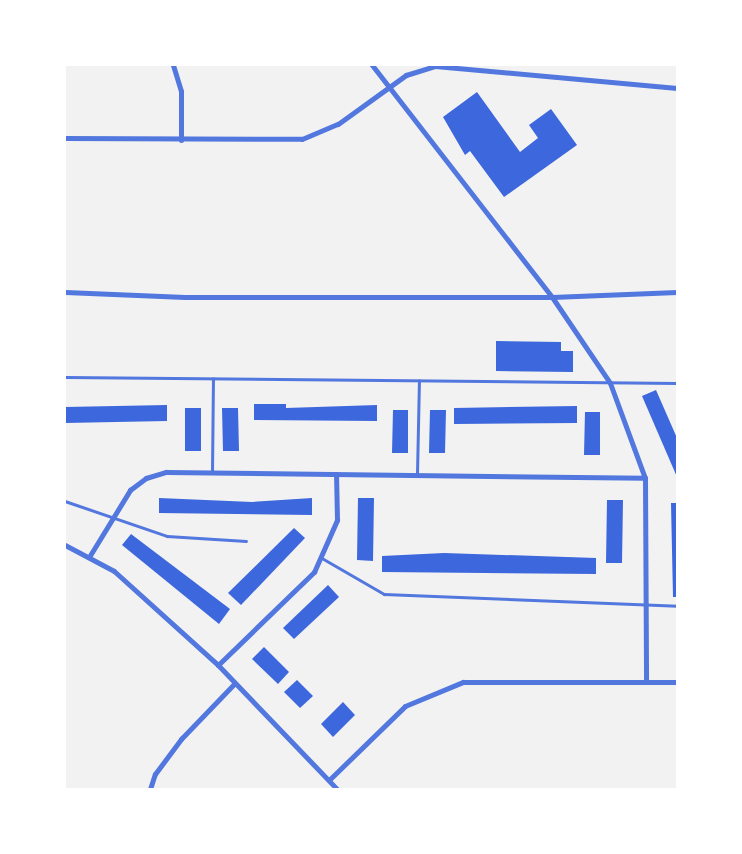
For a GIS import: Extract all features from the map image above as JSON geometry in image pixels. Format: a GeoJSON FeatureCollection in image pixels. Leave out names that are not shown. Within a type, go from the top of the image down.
{"type":"FeatureCollection","features":[{"type":"Feature","properties":{"kind":"street"},"geometry":{"type":"LineString","coordinates":[[174,65],[180,91],[182,140]]}},
{"type":"Feature","properties":{"kind":"street"},"geometry":{"type":"LineString","coordinates":[[372,65],[552,297],[610,383],[645,478],[646,681]]}},
{"type":"Feature","properties":{"kind":"street"},"geometry":{"type":"LineString","coordinates":[[65,138],[182,140],[302,139],[338,124],[389,87],[418,69],[435,66],[677,88]]}},
{"type":"Feature","properties":{"kind":"street"},"geometry":{"type":"LineString","coordinates":[[65,292],[185,297],[552,297],[677,292]]}},
{"type":"Feature","properties":{"kind":"street"},"geometry":{"type":"LineString","coordinates":[[89,557],[130,490],[146,478],[166,472],[645,478]]}},
{"type":"Feature","properties":{"kind":"street"},"geometry":{"type":"LineString","coordinates":[[218,665],[314,572],[322,558],[337,520],[336,474]]}},
{"type":"Feature","properties":{"kind":"street"},"geometry":{"type":"LineString","coordinates":[[65,545],[114,571],[218,665],[234,684],[337,789]]}},
{"type":"Feature","properties":{"kind":"street"},"geometry":{"type":"LineString","coordinates":[[328,780],[405,706],[463,682],[677,682]]}},
{"type":"Feature","properties":{"kind":"street"},"geometry":{"type":"LineString","coordinates":[[150,789],[155,774],[181,739],[234,684]]}},
{"type":"Feature","properties":{"kind":"lane"},"geometry":{"type":"LineString","coordinates":[[65,377],[677,383]]}},
{"type":"Feature","properties":{"kind":"lane"},"geometry":{"type":"LineString","coordinates":[[212,472],[213,379]]}},
{"type":"Feature","properties":{"kind":"lane"},"geometry":{"type":"LineString","coordinates":[[418,474],[419,381]]}},
{"type":"Feature","properties":{"kind":"lane"},"geometry":{"type":"LineString","coordinates":[[65,501],[115,515],[167,536],[246,541]]}},
{"type":"Feature","properties":{"kind":"lane"},"geometry":{"type":"LineString","coordinates":[[322,558],[384,594],[578,599],[647,606],[677,606]]}},
{"type":"Feature","properties":{"kind":"building"},"geometry":{"type":"Polygon","coordinates":[[[477,92],[520,152],[538,138],[529,125],[551,109],[577,145],[504,197],[470,151],[465,155],[443,117],[477,92]]]}},
{"type":"Feature","properties":{"kind":"building"},"geometry":{"type":"Polygon","coordinates":[[[496,341],[561,342],[561,351],[573,351],[573,372],[496,371],[496,341]]]}},
{"type":"Feature","properties":{"kind":"building"},"geometry":{"type":"Polygon","coordinates":[[[656,390],[677,438],[677,477],[642,396],[656,390]]]}},
{"type":"Feature","properties":{"kind":"building"},"geometry":{"type":"Polygon","coordinates":[[[254,404],[286,404],[286,408],[377,405],[377,421],[254,420],[254,404]]]}},
{"type":"Feature","properties":{"kind":"building"},"geometry":{"type":"Polygon","coordinates":[[[167,405],[167,421],[65,423],[65,407],[167,405]]]}},
{"type":"Feature","properties":{"kind":"building"},"geometry":{"type":"Polygon","coordinates":[[[577,406],[577,423],[454,424],[454,408],[577,406]]]}},
{"type":"Feature","properties":{"kind":"building"},"geometry":{"type":"Polygon","coordinates":[[[185,408],[201,408],[201,451],[185,451],[185,408]]]}},
{"type":"Feature","properties":{"kind":"building"},"geometry":{"type":"Polygon","coordinates":[[[222,408],[238,408],[239,451],[223,451],[222,408]]]}},
{"type":"Feature","properties":{"kind":"building"},"geometry":{"type":"Polygon","coordinates":[[[393,410],[408,410],[408,453],[392,453],[393,410]]]}},
{"type":"Feature","properties":{"kind":"building"},"geometry":{"type":"Polygon","coordinates":[[[430,410],[446,410],[445,453],[429,453],[430,410]]]}},
{"type":"Feature","properties":{"kind":"building"},"geometry":{"type":"Polygon","coordinates":[[[585,412],[600,412],[600,455],[584,455],[585,412]]]}},
{"type":"Feature","properties":{"kind":"building"},"geometry":{"type":"Polygon","coordinates":[[[159,498],[252,502],[312,498],[312,515],[159,513],[159,498]]]}},
{"type":"Feature","properties":{"kind":"building"},"geometry":{"type":"Polygon","coordinates":[[[358,498],[374,498],[373,561],[357,560],[358,498]]]}},
{"type":"Feature","properties":{"kind":"building"},"geometry":{"type":"Polygon","coordinates":[[[607,500],[623,500],[622,563],[606,563],[607,500]]]}},
{"type":"Feature","properties":{"kind":"building"},"geometry":{"type":"Polygon","coordinates":[[[671,503],[677,503],[677,597],[673,597],[671,503]]]}},
{"type":"Feature","properties":{"kind":"building"},"geometry":{"type":"Polygon","coordinates":[[[294,528],[305,538],[241,605],[228,593],[294,528]]]}},
{"type":"Feature","properties":{"kind":"building"},"geometry":{"type":"Polygon","coordinates":[[[131,534],[230,609],[219,624],[122,545],[131,534]]]}},
{"type":"Feature","properties":{"kind":"building"},"geometry":{"type":"Polygon","coordinates":[[[444,553],[596,558],[596,574],[382,572],[382,556],[444,553]]]}},
{"type":"Feature","properties":{"kind":"building"},"geometry":{"type":"Polygon","coordinates":[[[328,585],[339,597],[294,639],[283,628],[328,585]]]}},
{"type":"Feature","properties":{"kind":"building"},"geometry":{"type":"Polygon","coordinates":[[[264,647],[289,672],[278,684],[252,659],[264,647]]]}},
{"type":"Feature","properties":{"kind":"building"},"geometry":{"type":"Polygon","coordinates":[[[297,680],[313,696],[300,708],[284,692],[297,680]]]}},
{"type":"Feature","properties":{"kind":"building"},"geometry":{"type":"Polygon","coordinates":[[[343,702],[355,715],[333,737],[321,724],[343,702]]]}}]}
